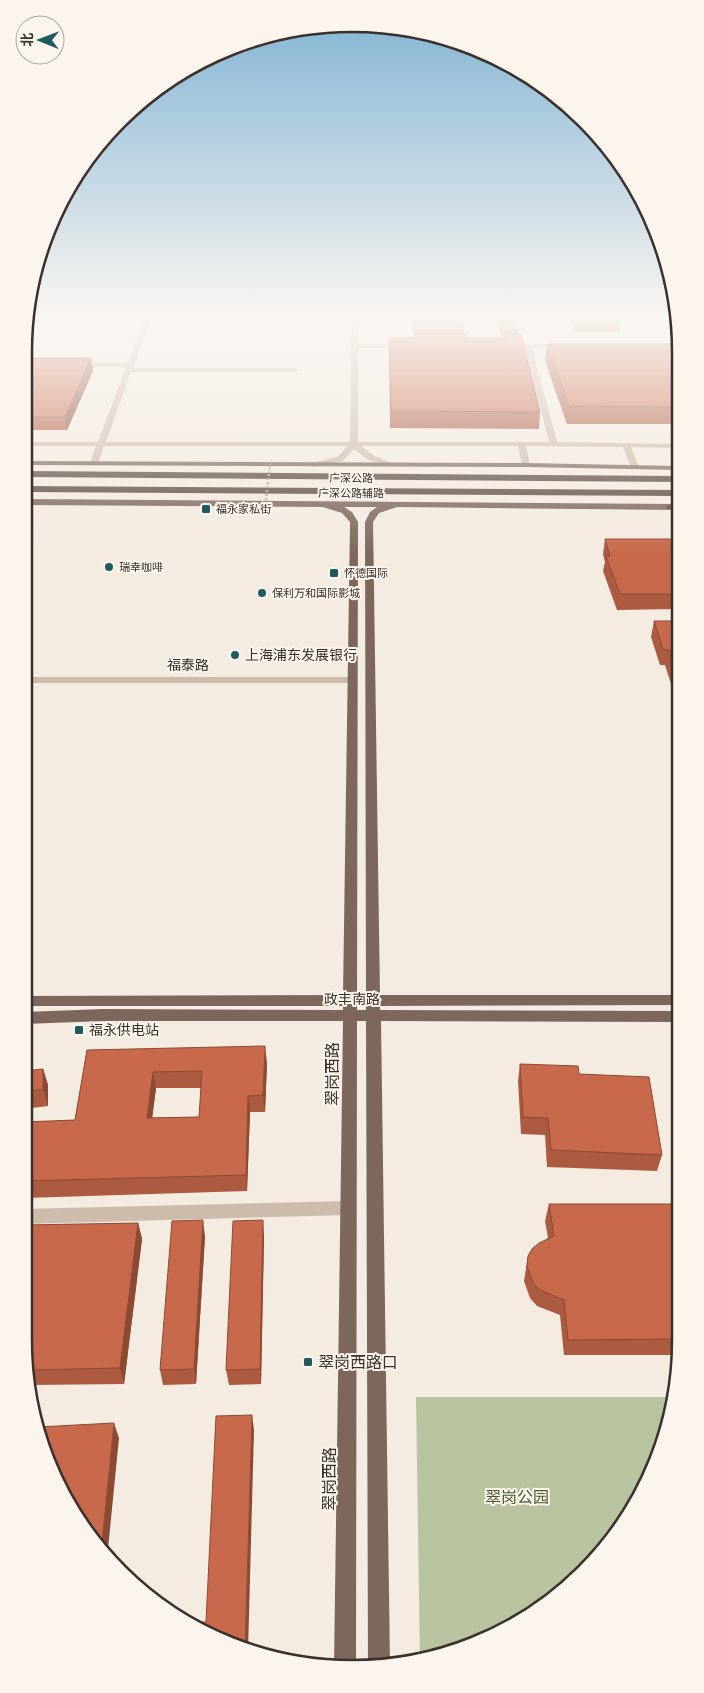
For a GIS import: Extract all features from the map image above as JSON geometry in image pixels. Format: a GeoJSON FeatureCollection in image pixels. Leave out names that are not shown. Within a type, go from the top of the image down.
{"type":"FeatureCollection","features":[{"type":"Feature","properties":{"kind":"highway","name":"广深公路"},"geometry":{"type":"LineString","coordinates":[[32,474],[672,479]]}},
{"type":"Feature","properties":{"kind":"highway","name":"广深公路"},"geometry":{"type":"LineString","coordinates":[[32,490],[672,493]]}},
{"type":"Feature","properties":{"kind":"main road"},"geometry":{"type":"LineString","coordinates":[[32,463],[526,465],[672,468]]}},
{"type":"Feature","properties":{"kind":"main road","name":"广深公路辅路"},"geometry":{"type":"LineString","coordinates":[[32,502],[672,507]]}},
{"type":"Feature","properties":{"kind":"main road","name":"翠岗西路"},"geometry":{"type":"LineString","coordinates":[[322,504],[340,508],[351,515],[362,538],[373,1008],[379,1659]]}},
{"type":"Feature","properties":{"kind":"main road","name":"翠岗西路"},"geometry":{"type":"LineString","coordinates":[[345,1660],[353,680],[362,538],[371,516],[376,511],[396,505]]}},
{"type":"Feature","properties":{"kind":"main road","name":"政丰南路"},"geometry":{"type":"LineString","coordinates":[[32,1001],[373,1008],[672,1000]]}},
{"type":"Feature","properties":{"kind":"main road","name":"政丰南路"},"geometry":{"type":"LineString","coordinates":[[32,1018],[350,1008]]}},
{"type":"Feature","properties":{"kind":"main road","name":"政丰南路"},"geometry":{"type":"LineString","coordinates":[[373,1008],[672,1016]]}},
{"type":"Feature","properties":{"kind":"street"},"geometry":{"type":"LineString","coordinates":[[94,463],[118,396]]}},
{"type":"Feature","properties":{"kind":"street"},"geometry":{"type":"LineString","coordinates":[[314,465],[340,459],[354,445],[354,396]]}},
{"type":"Feature","properties":{"kind":"street"},"geometry":{"type":"LineString","coordinates":[[541,396],[554,444]]}},
{"type":"Feature","properties":{"kind":"street"},"geometry":{"type":"LineString","coordinates":[[32,444],[554,444],[672,446]]}},
{"type":"Feature","properties":{"kind":"street"},"geometry":{"type":"LineString","coordinates":[[521,444],[526,465]]}},
{"type":"Feature","properties":{"kind":"street"},"geometry":{"type":"LineString","coordinates":[[354,445],[371,458],[390,464]]}},
{"type":"Feature","properties":{"kind":"street"},"geometry":{"type":"LineString","coordinates":[[626,445],[635,467]]}},
{"type":"Feature","properties":{"kind":"street","name":"福泰路"},"geometry":{"type":"LineString","coordinates":[[32,680],[353,680]]}},
{"type":"Feature","properties":{"kind":"street"},"geometry":{"type":"LineString","coordinates":[[32,1217],[348,1208]]}},
{"type":"Feature","properties":{"kind":"path"},"geometry":{"type":"LineString","coordinates":[[265,508],[270,460]]}},
{"type":"Feature","properties":{"kind":"green space","name":"翠岗公园"},"geometry":{"type":"Polygon","coordinates":[[[416,1397],[666,1397],[655,1444],[639,1482],[618,1519],[578,1567],[530,1607],[512,1618],[455,1644],[420,1653],[416,1397]]]}},
{"type":"Feature","properties":{"kind":"building"},"geometry":{"type":"Polygon","coordinates":[[[32,396],[74,396],[65,417],[32,417],[32,396]]]}},
{"type":"Feature","properties":{"kind":"building"},"geometry":{"type":"Polygon","coordinates":[[[391,396],[536,396],[540,412],[391,411],[391,396]]]}},
{"type":"Feature","properties":{"kind":"building"},"geometry":{"type":"Polygon","coordinates":[[[565,396],[672,396],[672,407],[569,406],[565,396]]]}},
{"type":"Feature","properties":{"kind":"building"},"geometry":{"type":"Polygon","coordinates":[[[605,539],[672,539],[672,594],[620,594],[606,556],[610,556],[605,539]]]}},
{"type":"Feature","properties":{"kind":"building"},"geometry":{"type":"Polygon","coordinates":[[[654,621],[672,621],[672,660],[669,650],[663,649],[654,621]]]}},
{"type":"Feature","properties":{"kind":"building"},"geometry":{"type":"Polygon","coordinates":[[[265,1046],[263,1095],[248,1096],[246,1175],[32,1181],[32,1122],[75,1120],[87,1050],[265,1046]],[[202,1071],[153,1072],[147,1118],[199,1117],[202,1071]]]}},
{"type":"Feature","properties":{"kind":"building"},"geometry":{"type":"Polygon","coordinates":[[[520,1064],[578,1066],[579,1074],[649,1077],[662,1155],[551,1150],[548,1118],[523,1117],[520,1064]]]}},
{"type":"Feature","properties":{"kind":"building"},"geometry":{"type":"Polygon","coordinates":[[[43,1069],[43,1089],[32,1091],[32,1070],[43,1069]]]}},
{"type":"Feature","properties":{"kind":"building"},"geometry":{"type":"Polygon","coordinates":[[[549,1204],[672,1204],[672,1339],[568,1340],[564,1300],[540,1290],[533,1283],[527,1266],[528,1256],[532,1249],[539,1243],[554,1236],[549,1204]]]}},
{"type":"Feature","properties":{"kind":"building"},"geometry":{"type":"Polygon","coordinates":[[[203,1220],[194,1369],[160,1370],[172,1221],[203,1220]]]}},
{"type":"Feature","properties":{"kind":"building"},"geometry":{"type":"Polygon","coordinates":[[[263,1220],[260,1369],[226,1370],[233,1221],[263,1220]]]}},
{"type":"Feature","properties":{"kind":"building"},"geometry":{"type":"Polygon","coordinates":[[[138,1223],[120,1368],[34,1370],[32,1225],[138,1223]]]}},
{"type":"Feature","properties":{"kind":"building"},"geometry":{"type":"Polygon","coordinates":[[[252,1415],[245,1642],[200,1622],[206,1622],[216,1416],[252,1415]]]}},
{"type":"Feature","properties":{"kind":"building"},"geometry":{"type":"Polygon","coordinates":[[[114,1423],[102,1539],[86,1519],[65,1482],[44,1427],[114,1423]]]}},
{"type":"Feature","properties":{"kind":"place","name":"福永家私街"},"geometry":{"type":"Point","coordinates":[206,509]}},
{"type":"Feature","properties":{"kind":"place","name":"瑞幸咖啡"},"geometry":{"type":"Point","coordinates":[109,567]}},
{"type":"Feature","properties":{"kind":"place","name":"怀德国际"},"geometry":{"type":"Point","coordinates":[334,573]}},
{"type":"Feature","properties":{"kind":"place","name":"保利万和国际影城"},"geometry":{"type":"Point","coordinates":[262,593]}},
{"type":"Feature","properties":{"kind":"place","name":"上海浦东发展银行"},"geometry":{"type":"Point","coordinates":[235,655]}},
{"type":"Feature","properties":{"kind":"place","name":"福永供电站"},"geometry":{"type":"Point","coordinates":[79,1030]}},
{"type":"Feature","properties":{"kind":"place","name":"翠岗西路口"},"geometry":{"type":"Point","coordinates":[308,1362]}}]}
